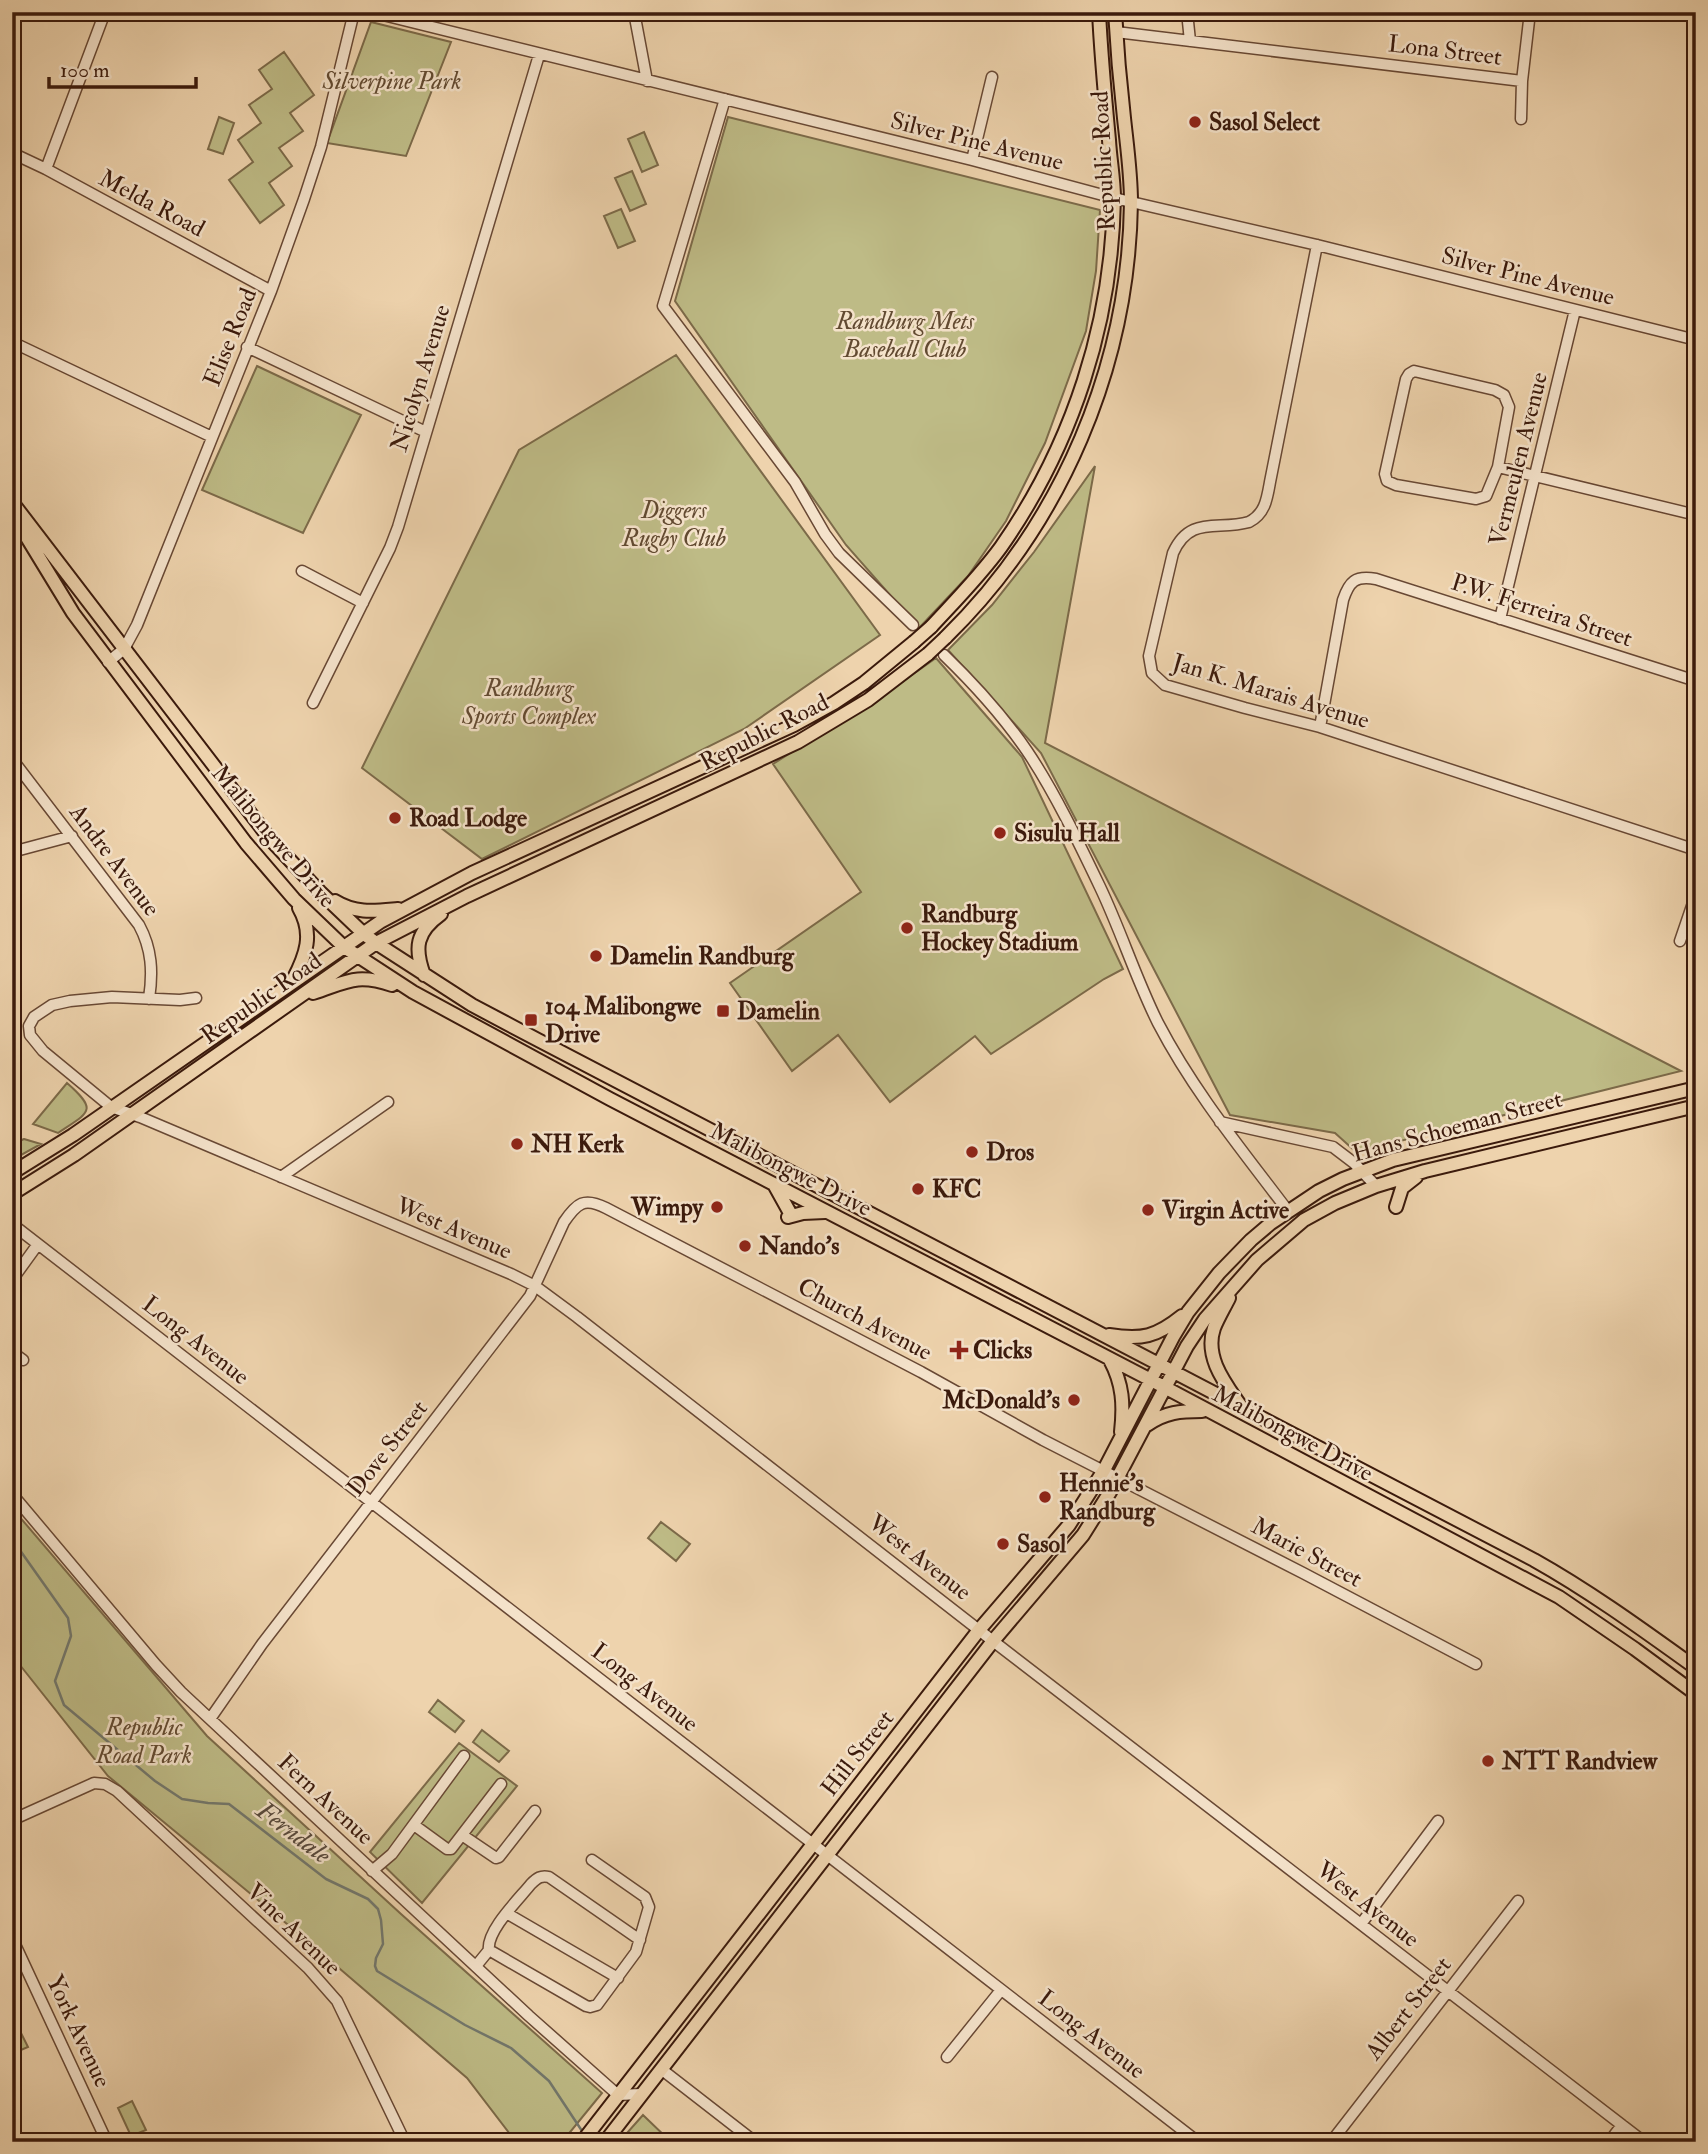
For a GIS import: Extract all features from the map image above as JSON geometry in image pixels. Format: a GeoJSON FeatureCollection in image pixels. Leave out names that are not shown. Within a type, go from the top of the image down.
{"type":"FeatureCollection","features":[{"type":"Feature","properties":{"kind":"main road","name":"Republic Road"},"geometry":{"type":"LineString","coordinates":[[12,1172],[67,1139],[402,908],[483,867],[834,703],[864,683],[931,627],[1000,548],[1033,495],[1060,444],[1087,373],[1104,306],[1110,268],[1114,198],[1098,12]]}},
{"type":"Feature","properties":{"kind":"main road","name":"Republic Road"},"geometry":{"type":"LineString","coordinates":[[12,1194],[74,1155],[376,943],[467,896],[798,742],[868,700],[928,654],[984,597],[1009,565],[1052,500],[1071,465],[1102,386],[1112,347],[1126,274],[1131,201],[1115,12]]}},
{"type":"Feature","properties":{"kind":"main road","name":"Malibongwe Drive"},"geometry":{"type":"LineString","coordinates":[[12,502],[270,839],[320,892],[376,943],[472,1005],[1556,1573],[1630,1620],[1696,1668]]}},
{"type":"Feature","properties":{"kind":"main road","name":"Malibongwe Drive"},"geometry":{"type":"LineString","coordinates":[[12,513],[73,613],[246,843],[294,899],[344,947],[413,992],[774,1185],[1151,1380],[1559,1597],[1696,1694]]}},
{"type":"Feature","properties":{"kind":"main road"},"geometry":{"type":"LineString","coordinates":[[320,892],[353,910],[369,912],[402,908]]}},
{"type":"Feature","properties":{"kind":"main road"},"geometry":{"type":"LineString","coordinates":[[424,975],[418,956],[422,933],[436,917],[467,896]]}},
{"type":"Feature","properties":{"kind":"main road"},"geometry":{"type":"LineString","coordinates":[[291,983],[304,957],[309,936],[303,915],[294,899]]}},
{"type":"Feature","properties":{"kind":"main road"},"geometry":{"type":"LineString","coordinates":[[301,996],[362,978],[376,979],[413,992]]}},
{"type":"Feature","properties":{"kind":"main road","name":"Hans Schoeman Street"},"geometry":{"type":"LineString","coordinates":[[1151,1380],[1188,1311],[1235,1256],[1288,1211],[1319,1191],[1393,1160],[1696,1088]]}},
{"type":"Feature","properties":{"kind":"main road","name":"Hans Schoeman Street"},"geometry":{"type":"LineString","coordinates":[[1165,1388],[1205,1319],[1236,1282],[1304,1220],[1335,1203],[1376,1186],[1425,1171],[1696,1106]]}},
{"type":"Feature","properties":{"kind":"main road"},"geometry":{"type":"LineString","coordinates":[[1396,1207],[1402,1188],[1425,1171]]}},
{"type":"Feature","properties":{"kind":"main road"},"geometry":{"type":"LineString","coordinates":[[774,1185],[789,1215],[829,1212]]}},
{"type":"Feature","properties":{"kind":"main road"},"geometry":{"type":"LineString","coordinates":[[1236,1282],[1213,1331],[1212,1351],[1216,1369],[1241,1407]]}},
{"type":"Feature","properties":{"kind":"main road"},"geometry":{"type":"LineString","coordinates":[[1098,1333],[1138,1338],[1148,1336],[1164,1329],[1188,1311]]}},
{"type":"Feature","properties":{"kind":"main road"},"geometry":{"type":"LineString","coordinates":[[1110,1360],[1123,1394],[1120,1439]]}},
{"type":"Feature","properties":{"kind":"main road","name":"Hill Street"},"geometry":{"type":"LineString","coordinates":[[586,2137],[979,1630],[1069,1525],[1104,1470],[1151,1380]]}},
{"type":"Feature","properties":{"kind":"main road","name":"Hill Street"},"geometry":{"type":"LineString","coordinates":[[605,2142],[993,1641],[1083,1535],[1118,1478],[1165,1388]]}},
{"type":"Feature","properties":{"kind":"main road"},"geometry":{"type":"LineString","coordinates":[[1144,1427],[1171,1412],[1206,1411]]}},
{"type":"Feature","properties":{"kind":"street"},"geometry":{"type":"LineString","coordinates":[[46,169],[105,12]]}},
{"type":"Feature","properties":{"kind":"street","name":"Elise Road"},"geometry":{"type":"LineString","coordinates":[[108,662],[124,649],[137,625],[271,291],[321,147],[354,12]]}},
{"type":"Feature","properties":{"kind":"street","name":"Silver Pine Avenue"},"geometry":{"type":"LineString","coordinates":[[371,12],[1696,340]]}},
{"type":"Feature","properties":{"kind":"street"},"geometry":{"type":"LineString","coordinates":[[634,12],[647,81]]}},
{"type":"Feature","properties":{"kind":"street"},"geometry":{"type":"LineString","coordinates":[[1188,12],[1190,41]]}},
{"type":"Feature","properties":{"kind":"street"},"geometry":{"type":"LineString","coordinates":[[1522,81],[1530,12]]}},
{"type":"Feature","properties":{"kind":"street","name":"Lona Street"},"geometry":{"type":"LineString","coordinates":[[1116,32],[1522,81],[1521,120]]}},
{"type":"Feature","properties":{"kind":"street","name":"Nicolyn Avenue"},"geometry":{"type":"LineString","coordinates":[[313,703],[398,527],[539,55]]}},
{"type":"Feature","properties":{"kind":"street"},"geometry":{"type":"LineString","coordinates":[[972,160],[992,77]]}},
{"type":"Feature","properties":{"kind":"street"},"geometry":{"type":"LineString","coordinates":[[725,99],[663,306],[795,482],[839,553],[913,625]]}},
{"type":"Feature","properties":{"kind":"street","name":"Melda Road"},"geometry":{"type":"LineString","coordinates":[[12,153],[271,291]]}},
{"type":"Feature","properties":{"kind":"street","name":"Jan K. Marais Avenue"},"geometry":{"type":"LineString","coordinates":[[1317,245],[1263,509],[1249,523],[1197,528],[1186,532],[1178,541],[1149,663],[1152,673],[1166,685],[1320,727],[1696,850]]}},
{"type":"Feature","properties":{"kind":"street","name":"Vermeulen Avenue"},"geometry":{"type":"LineString","coordinates":[[1500,619],[1575,310]]}},
{"type":"Feature","properties":{"kind":"street"},"geometry":{"type":"LineString","coordinates":[[12,341],[212,438]]}},
{"type":"Feature","properties":{"kind":"street"},"geometry":{"type":"LineString","coordinates":[[247,347],[426,432]]}},
{"type":"Feature","properties":{"kind":"street"},"geometry":{"type":"LineString","coordinates":[[1424,373],[1495,390],[1504,395],[1509,407],[1498,467],[1489,493],[1482,499],[1396,485],[1387,481],[1385,474],[1409,374],[1424,373]]}},
{"type":"Feature","properties":{"kind":"street"},"geometry":{"type":"LineString","coordinates":[[1498,467],[1696,515]]}},
{"type":"Feature","properties":{"kind":"street"},"geometry":{"type":"LineString","coordinates":[[302,571],[363,603]]}},
{"type":"Feature","properties":{"kind":"street","name":"P.W. Ferreira Street"},"geometry":{"type":"LineString","coordinates":[[1320,727],[1347,588],[1356,580],[1367,578],[1696,681]]}},
{"type":"Feature","properties":{"kind":"street"},"geometry":{"type":"LineString","coordinates":[[944,654],[1002,717],[1040,772],[1100,888],[1142,989],[1186,1073],[1288,1211]]}},
{"type":"Feature","properties":{"kind":"street","name":"Andre Avenue"},"geometry":{"type":"LineString","coordinates":[[12,759],[146,937],[151,961],[149,999]]}},
{"type":"Feature","properties":{"kind":"street"},"geometry":{"type":"LineString","coordinates":[[12,852],[72,836]]}},
{"type":"Feature","properties":{"kind":"street"},"geometry":{"type":"LineString","coordinates":[[1680,941],[1696,894]]}},
{"type":"Feature","properties":{"kind":"street"},"geometry":{"type":"LineString","coordinates":[[111,1107],[35,1043],[29,1026],[34,1017],[52,1005],[70,1001],[112,997],[180,1000],[196,998]]}},
{"type":"Feature","properties":{"kind":"street"},"geometry":{"type":"LineString","coordinates":[[281,1177],[388,1102]]}},
{"type":"Feature","properties":{"kind":"street","name":"West Avenue"},"geometry":{"type":"LineString","coordinates":[[111,1107],[535,1286],[1644,2142]]}},
{"type":"Feature","properties":{"kind":"street"},"geometry":{"type":"LineString","coordinates":[[1220,1122],[1333,1147],[1354,1163],[1376,1186]]}},
{"type":"Feature","properties":{"kind":"street","name":"Dove Street"},"geometry":{"type":"LineString","coordinates":[[209,1719],[262,1644],[501,1334],[535,1286],[565,1222],[576,1207],[590,1202]]}},
{"type":"Feature","properties":{"kind":"street","name":"Church Avenue"},"geometry":{"type":"LineString","coordinates":[[590,1202],[921,1372],[1118,1478]]}},
{"type":"Feature","properties":{"kind":"street","name":"Long Avenue"},"geometry":{"type":"LineString","coordinates":[[12,1224],[1198,2142]]}},
{"type":"Feature","properties":{"kind":"street"},"geometry":{"type":"LineString","coordinates":[[12,1280],[38,1244]]}},
{"type":"Feature","properties":{"kind":"street"},"geometry":{"type":"LineString","coordinates":[[12,1352],[23,1360]]}},
{"type":"Feature","properties":{"kind":"street","name":"Marie Street"},"geometry":{"type":"LineString","coordinates":[[1118,1478],[1476,1664]]}},
{"type":"Feature","properties":{"kind":"street","name":"Fern Avenue"},"geometry":{"type":"LineString","coordinates":[[12,1494],[156,1665],[209,1719],[618,2095]]}},
{"type":"Feature","properties":{"kind":"street"},"geometry":{"type":"LineString","coordinates":[[372,1871],[392,1854],[464,1756]]}},
{"type":"Feature","properties":{"kind":"street","name":"Vine Avenue"},"geometry":{"type":"LineString","coordinates":[[12,1820],[94,1783],[104,1784],[123,1796],[330,1991],[343,2012],[405,2142]]}},
{"type":"Feature","properties":{"kind":"street"},"geometry":{"type":"LineString","coordinates":[[414,1825],[449,1850],[501,1784]]}},
{"type":"Feature","properties":{"kind":"street"},"geometry":{"type":"LineString","coordinates":[[462,1835],[499,1857],[535,1811]]}},
{"type":"Feature","properties":{"kind":"street"},"geometry":{"type":"LineString","coordinates":[[1360,1924],[1438,1821]]}},
{"type":"Feature","properties":{"kind":"street"},"geometry":{"type":"LineString","coordinates":[[489,1950],[590,2007],[597,2005],[633,1958],[649,1907],[646,1897],[592,1860]]}},
{"type":"Feature","properties":{"kind":"street"},"geometry":{"type":"LineString","coordinates":[[476,1966],[489,1950],[492,1933],[531,1884],[543,1875],[640,1940]]}},
{"type":"Feature","properties":{"kind":"street","name":"Albert Street"},"geometry":{"type":"LineString","coordinates":[[1331,2142],[1518,1901]]}},
{"type":"Feature","properties":{"kind":"street"},"geometry":{"type":"LineString","coordinates":[[508,1914],[618,1979]]}},
{"type":"Feature","properties":{"kind":"street","name":"York Avenue"},"geometry":{"type":"LineString","coordinates":[[12,1938],[107,2142]]}},
{"type":"Feature","properties":{"kind":"street"},"geometry":{"type":"LineString","coordinates":[[947,2057],[1001,1990]]}},
{"type":"Feature","properties":{"kind":"street"},"geometry":{"type":"LineString","coordinates":[[661,2069],[755,2142]]}},
{"type":"Feature","properties":{"kind":"street"},"geometry":{"type":"LineString","coordinates":[[618,2095],[641,2094]]}},
{"type":"Feature","properties":{"kind":"street"},"geometry":{"type":"LineString","coordinates":[[1609,2142],[1622,2125]]}},
{"type":"Feature","properties":{"kind":"green space","name":"Silverpine Park"},"geometry":{"type":"Polygon","coordinates":[[[371,22],[451,42],[406,156],[327,143],[371,22]]]}},
{"type":"Feature","properties":{"kind":"green space"},"geometry":{"type":"Polygon","coordinates":[[[284,52],[314,95],[290,113],[303,131],[279,148],[292,166],[269,183],[284,205],[260,223],[229,180],[253,162],[238,140],[261,123],[249,105],[272,89],[259,70],[284,52]]]}},
{"type":"Feature","properties":{"kind":"green space"},"geometry":{"type":"Polygon","coordinates":[[[219,117],[234,123],[223,154],[208,149],[219,117]]]}},
{"type":"Feature","properties":{"kind":"green space","name":"Randburg Mets Baseball Club"},"geometry":{"type":"Polygon","coordinates":[[[728,117],[1100,210],[1096,271],[1086,331],[1045,443],[1006,521],[968,576],[919,628],[846,545],[675,301],[728,117]]]}},
{"type":"Feature","properties":{"kind":"green space"},"geometry":{"type":"Polygon","coordinates":[[[644,132],[658,165],[642,172],[628,139],[644,132]]]}},
{"type":"Feature","properties":{"kind":"green space"},"geometry":{"type":"Polygon","coordinates":[[[632,171],[646,204],[630,211],[615,178],[632,171]]]}},
{"type":"Feature","properties":{"kind":"green space"},"geometry":{"type":"Polygon","coordinates":[[[621,209],[635,241],[618,248],[604,216],[621,209]]]}},
{"type":"Feature","properties":{"kind":"green space"},"geometry":{"type":"Polygon","coordinates":[[[676,355],[880,635],[744,729],[482,859],[362,768],[519,450],[676,355]]]}},
{"type":"Feature","properties":{"kind":"green space"},"geometry":{"type":"Polygon","coordinates":[[[257,366],[361,415],[303,533],[202,490],[257,366]]]}},
{"type":"Feature","properties":{"kind":"green space"},"geometry":{"type":"Polygon","coordinates":[[[1095,466],[1045,743],[1681,1071],[1356,1152],[1335,1133],[1230,1115],[1041,753],[948,650],[992,605],[1034,552],[1095,466]]]}},
{"type":"Feature","properties":{"kind":"green space"},"geometry":{"type":"Polygon","coordinates":[[[936,658],[1022,757],[1123,969],[991,1054],[975,1036],[890,1102],[838,1035],[792,1071],[730,983],[861,892],[773,764],[936,658]]]}},
{"type":"Feature","properties":{"kind":"green space"},"geometry":{"type":"Polygon","coordinates":[[[67,1083],[86,1106],[83,1115],[58,1133],[33,1124],[67,1083]]]}},
{"type":"Feature","properties":{"kind":"green space"},"geometry":{"type":"Polygon","coordinates":[[[24,1139],[41,1144],[12,1160],[14,1147],[24,1139]]]}},
{"type":"Feature","properties":{"kind":"green space","name":"Republic Road Park"},"geometry":{"type":"Polygon","coordinates":[[[12,1508],[207,1736],[602,2093],[562,2142],[516,2142],[467,2078],[304,1938],[108,1776],[12,1655],[12,1508]]]}},
{"type":"Feature","properties":{"kind":"green space"},"geometry":{"type":"Polygon","coordinates":[[[661,1522],[690,1544],[676,1561],[648,1538],[661,1522]]]}},
{"type":"Feature","properties":{"kind":"green space"},"geometry":{"type":"Polygon","coordinates":[[[438,1700],[464,1721],[455,1732],[429,1712],[438,1700]]]}},
{"type":"Feature","properties":{"kind":"green space"},"geometry":{"type":"Polygon","coordinates":[[[482,1730],[509,1751],[499,1762],[473,1742],[482,1730]]]}},
{"type":"Feature","properties":{"kind":"green space"},"geometry":{"type":"Polygon","coordinates":[[[459,1743],[517,1786],[422,1903],[370,1852],[459,1743]]]}},
{"type":"Feature","properties":{"kind":"green space"},"geometry":{"type":"Polygon","coordinates":[[[12,2015],[28,2047],[14,2053],[12,2049],[12,2015]]]}},
{"type":"Feature","properties":{"kind":"green space"},"geometry":{"type":"Polygon","coordinates":[[[132,2101],[146,2130],[131,2136],[118,2108],[132,2101]]]}},
{"type":"Feature","properties":{"kind":"green space"},"geometry":{"type":"Polygon","coordinates":[[[643,2115],[671,2142],[619,2142],[643,2115]]]}},
{"type":"Feature","properties":{"kind":"waterway","name":"Ferndale"},"geometry":{"type":"LineString","coordinates":[[12,1539],[68,1618],[71,1636],[55,1681],[64,1705],[155,1781],[182,1799],[229,1804],[326,1879],[368,1899],[378,1909],[381,1920],[383,1944],[376,1958],[377,1971],[465,2025],[511,2048],[549,2081],[584,2134]]}},
{"type":"Feature","properties":{"kind":"place","name":"Sasol Select"},"geometry":{"type":"Point","coordinates":[1195,122]}},
{"type":"Feature","properties":{"kind":"place","name":"Road Lodge"},"geometry":{"type":"Point","coordinates":[395,818]}},
{"type":"Feature","properties":{"kind":"place","name":"Sisulu Hall"},"geometry":{"type":"Point","coordinates":[1000,833]}},
{"type":"Feature","properties":{"kind":"place","name":"Randburg Hockey Stadium"},"geometry":{"type":"Point","coordinates":[907,928]}},
{"type":"Feature","properties":{"kind":"place","name":"Damelin Randburg"},"geometry":{"type":"Point","coordinates":[596,956]}},
{"type":"Feature","properties":{"kind":"place","name":"Damelin"},"geometry":{"type":"Point","coordinates":[723,1011]}},
{"type":"Feature","properties":{"kind":"place","name":"104 Malibongwe Drive"},"geometry":{"type":"Point","coordinates":[531,1020]}},
{"type":"Feature","properties":{"kind":"place","name":"NH Kerk"},"geometry":{"type":"Point","coordinates":[517,1144]}},
{"type":"Feature","properties":{"kind":"place","name":"Dros"},"geometry":{"type":"Point","coordinates":[972,1152]}},
{"type":"Feature","properties":{"kind":"place","name":"KFC"},"geometry":{"type":"Point","coordinates":[918,1189]}},
{"type":"Feature","properties":{"kind":"place","name":"Wimpy"},"geometry":{"type":"Point","coordinates":[717,1207]}},
{"type":"Feature","properties":{"kind":"place","name":"Virgin Active"},"geometry":{"type":"Point","coordinates":[1148,1210]}},
{"type":"Feature","properties":{"kind":"place","name":"Nando's"},"geometry":{"type":"Point","coordinates":[745,1246]}},
{"type":"Feature","properties":{"kind":"place","name":"Clicks"},"geometry":{"type":"Point","coordinates":[959,1350]}},
{"type":"Feature","properties":{"kind":"place","name":"McDonald's"},"geometry":{"type":"Point","coordinates":[1074,1400]}},
{"type":"Feature","properties":{"kind":"place","name":"Hennie's Randburg"},"geometry":{"type":"Point","coordinates":[1045,1497]}},
{"type":"Feature","properties":{"kind":"place","name":"Sasol"},"geometry":{"type":"Point","coordinates":[1003,1544]}},
{"type":"Feature","properties":{"kind":"place","name":"NTT Randview"},"geometry":{"type":"Point","coordinates":[1488,1761]}},
{"type":"Feature","properties":{"kind":"park label","name":"Diggers Rugby Club"},"geometry":{"type":"Point","coordinates":[674,524]}},
{"type":"Feature","properties":{"kind":"park label","name":"Randburg Sports Complex"},"geometry":{"type":"Point","coordinates":[529,702]}}]}
